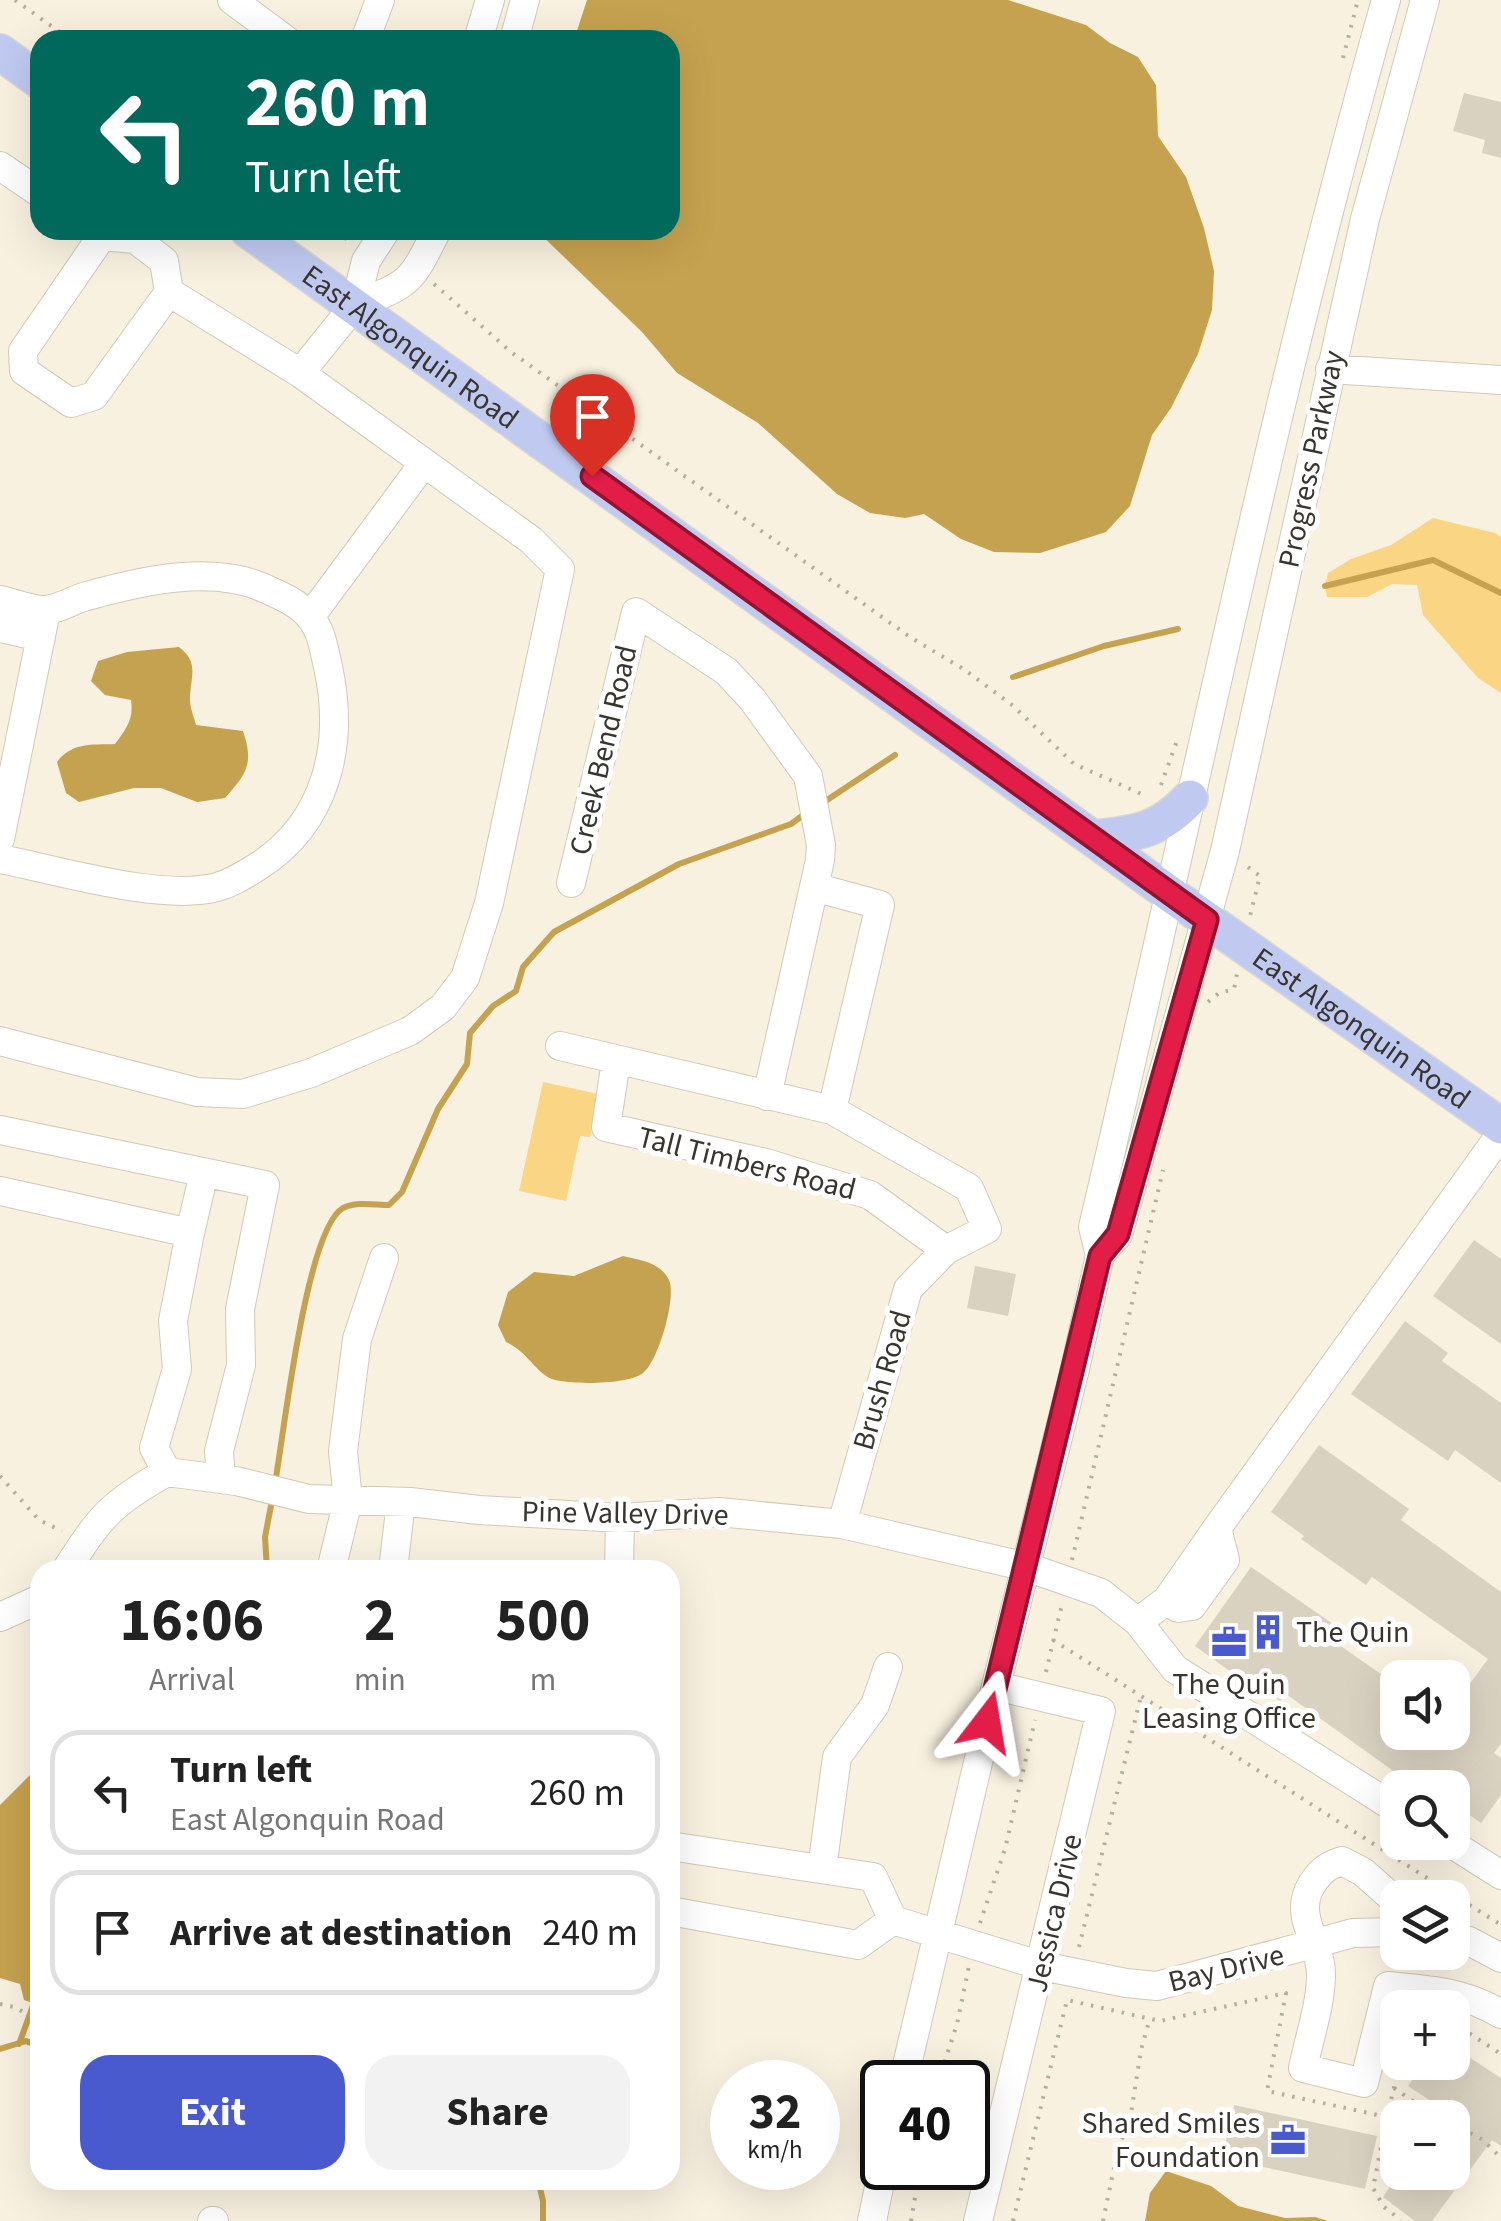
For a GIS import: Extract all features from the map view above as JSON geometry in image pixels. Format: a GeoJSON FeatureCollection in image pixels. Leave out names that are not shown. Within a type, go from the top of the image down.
{"type":"FeatureCollection","features":[{"type":"Feature","properties":{"kind":"main road"},"geometry":{"type":"LineString","coordinates":[[0,52],[30,74]]}},
{"type":"Feature","properties":{"kind":"main road","name":"East Algonquin Road"},"geometry":{"type":"LineString","coordinates":[[262,240],[1170,894],[1501,1126]]}},
{"type":"Feature","properties":{"kind":"main road"},"geometry":{"type":"LineString","coordinates":[[1095,838],[1147,832],[1175,814],[1190,798]]}},
{"type":"Feature","properties":{"kind":"street"},"geometry":{"type":"LineString","coordinates":[[232,0],[272,30]]}},
{"type":"Feature","properties":{"kind":"street"},"geometry":{"type":"LineString","coordinates":[[370,30],[380,0]]}},
{"type":"Feature","properties":{"kind":"street"},"geometry":{"type":"LineString","coordinates":[[481,30],[490,0]]}},
{"type":"Feature","properties":{"kind":"street"},"geometry":{"type":"LineString","coordinates":[[517,30],[525,0]]}},
{"type":"Feature","properties":{"kind":"street","name":"Progress Parkway"},"geometry":{"type":"LineString","coordinates":[[1100,1256],[1093,1227],[1190,798],[1315,256],[1386,0]]}},
{"type":"Feature","properties":{"kind":"street","name":"Progress Parkway"},"geometry":{"type":"LineString","coordinates":[[1100,1256],[1118,1234],[1225,851],[1365,219],[1425,0]]}},
{"type":"Feature","properties":{"kind":"street"},"geometry":{"type":"LineString","coordinates":[[0,166],[30,186]]}},
{"type":"Feature","properties":{"kind":"street"},"geometry":{"type":"LineString","coordinates":[[94,240],[23,351],[24,371],[71,402],[94,396],[169,292],[164,261],[138,240]]}},
{"type":"Feature","properties":{"kind":"street"},"geometry":{"type":"LineString","coordinates":[[300,374],[355,305],[366,262],[380,240]]}},
{"type":"Feature","properties":{"kind":"street"},"geometry":{"type":"LineString","coordinates":[[355,305],[402,287],[416,271],[431,240]]}},
{"type":"Feature","properties":{"kind":"street"},"geometry":{"type":"LineString","coordinates":[[0,1041],[197,1092],[243,1094],[311,1073],[410,1031],[443,1007],[465,978],[489,903],[560,569],[531,540],[300,374],[169,292]]}},
{"type":"Feature","properties":{"kind":"street"},"geometry":{"type":"LineString","coordinates":[[1330,369],[1501,380]]}},
{"type":"Feature","properties":{"kind":"street"},"geometry":{"type":"LineString","coordinates":[[310,617],[424,463]]}},
{"type":"Feature","properties":{"kind":"street"},"geometry":{"type":"LineString","coordinates":[[0,628],[43,624],[111,589],[153,581],[239,580],[290,600],[310,617],[321,637],[334,696],[331,762],[317,804],[280,852],[238,879],[187,892],[159,891],[0,859]]}},
{"type":"Feature","properties":{"kind":"street"},"geometry":{"type":"LineString","coordinates":[[0,600],[43,624]]}},
{"type":"Feature","properties":{"kind":"street","name":"Creek Bend Road"},"geometry":{"type":"LineString","coordinates":[[571,884],[636,612],[726,671],[752,699],[808,776],[821,845],[767,1096]]}},
{"type":"Feature","properties":{"kind":"street"},"geometry":{"type":"LineString","coordinates":[[0,839],[43,624]]}},
{"type":"Feature","properties":{"kind":"street"},"geometry":{"type":"LineString","coordinates":[[814,888],[880,905],[832,1110]]}},
{"type":"Feature","properties":{"kind":"street","name":"Tall Timbers Road"},"geometry":{"type":"LineString","coordinates":[[560,1046],[832,1110],[969,1188],[987,1229],[946,1250],[870,1194],[766,1162],[606,1128],[616,1061]]}},
{"type":"Feature","properties":{"kind":"street"},"geometry":{"type":"LineString","coordinates":[[0,1130],[264,1185],[240,1309],[240,1365],[219,1451],[228,1480]]}},
{"type":"Feature","properties":{"kind":"street"},"geometry":{"type":"LineString","coordinates":[[1138,1622],[1166,1600],[1501,1134]]}},
{"type":"Feature","properties":{"kind":"street"},"geometry":{"type":"LineString","coordinates":[[72,1560],[98,1520],[126,1495],[167,1472],[154,1448],[177,1369],[173,1321],[204,1173]]}},
{"type":"Feature","properties":{"kind":"street"},"geometry":{"type":"LineString","coordinates":[[0,1192],[190,1233]]}},
{"type":"Feature","properties":{"kind":"street","name":"Brush Road"},"geometry":{"type":"LineString","coordinates":[[842,1524],[908,1289],[946,1250]]}},
{"type":"Feature","properties":{"kind":"street"},"geometry":{"type":"LineString","coordinates":[[908,2060],[1100,1256]]}},
{"type":"Feature","properties":{"kind":"street"},"geometry":{"type":"LineString","coordinates":[[333,1560],[348,1500],[343,1452],[357,1339],[384,1258]]}},
{"type":"Feature","properties":{"kind":"street","name":"Pine Valley Drive"},"geometry":{"type":"LineString","coordinates":[[167,1472],[228,1480],[309,1499],[620,1518],[719,1512],[842,1524],[1027,1567],[1101,1593],[1138,1622],[1175,1669],[1380,1799]]}},
{"type":"Feature","properties":{"kind":"street"},"geometry":{"type":"LineString","coordinates":[[395,1560],[401,1502]]}},
{"type":"Feature","properties":{"kind":"street"},"geometry":{"type":"LineString","coordinates":[[619,1560],[620,1518]]}},
{"type":"Feature","properties":{"kind":"street"},"geometry":{"type":"LineString","coordinates":[[0,1617],[30,1603]]}},
{"type":"Feature","properties":{"kind":"street"},"geometry":{"type":"LineString","coordinates":[[822,1869],[837,1756],[875,1704],[888,1666]]}},
{"type":"Feature","properties":{"kind":"street","name":"Jessica Drive"},"geometry":{"type":"LineString","coordinates":[[978,2221],[1101,1710],[996,1686]]}},
{"type":"Feature","properties":{"kind":"street"},"geometry":{"type":"LineString","coordinates":[[680,1848],[873,1878],[893,1920],[858,1945],[680,1913]]}},
{"type":"Feature","properties":{"kind":"street"},"geometry":{"type":"LineString","coordinates":[[1470,1854],[1499,1870]]}},
{"type":"Feature","properties":{"kind":"street"},"geometry":{"type":"LineString","coordinates":[[1380,1888],[1342,1861],[1325,1866],[1309,1888],[1304,1913],[1321,1980],[1304,2068],[1364,2083],[1388,1986],[1447,1991],[1481,2002],[1501,2014]]}},
{"type":"Feature","properties":{"kind":"street","name":"Bay Drive"},"geometry":{"type":"LineString","coordinates":[[893,1920],[1042,1966],[1070,1986],[1158,1986],[1353,1934],[1380,1933]]}},
{"type":"Feature","properties":{"kind":"street"},"geometry":{"type":"LineString","coordinates":[[1470,1942],[1501,1958]]}},
{"type":"Feature","properties":{"kind":"street"},"geometry":{"type":"LineString","coordinates":[[872,2221],[878,2190]]}},
{"type":"Feature","properties":{"kind":"path"},"geometry":{"type":"LineString","coordinates":[[15,0],[57,30]]}},
{"type":"Feature","properties":{"kind":"path"},"geometry":{"type":"LineString","coordinates":[[434,283],[512,352],[894,626],[1012,705],[1074,764],[1155,800]]}},
{"type":"Feature","properties":{"kind":"path"},"geometry":{"type":"LineString","coordinates":[[1205,1004],[1219,993],[1234,989]]}},
{"type":"Feature","properties":{"kind":"path"},"geometry":{"type":"LineString","coordinates":[[945,2060],[957,2024],[972,1946],[1005,1849],[1164,1166]]}},
{"type":"Feature","properties":{"kind":"path"},"geometry":{"type":"LineString","coordinates":[[0,1476],[39,1520],[85,1540]]}},
{"type":"Feature","properties":{"kind":"path"},"geometry":{"type":"LineString","coordinates":[[1053,1640],[1501,1925]]}},
{"type":"Feature","properties":{"kind":"path"},"geometry":{"type":"LineString","coordinates":[[1013,2221],[1141,1696]]}},
{"type":"Feature","properties":{"kind":"path"},"geometry":{"type":"LineString","coordinates":[[1070,1986],[1160,2021],[1286,1993],[1267,2091],[1380,2116]]}},
{"type":"Feature","properties":{"kind":"path"},"geometry":{"type":"LineString","coordinates":[[0,2004],[30,2015]]}},
{"type":"Feature","properties":{"kind":"path"},"geometry":{"type":"LineString","coordinates":[[1103,2221],[1119,2144],[1129,2126],[1140,2050],[1150,2018]]}},
{"type":"Feature","properties":{"kind":"path"},"geometry":{"type":"LineString","coordinates":[[1470,2034],[1501,2054]]}},
{"type":"Feature","properties":{"kind":"path"},"geometry":{"type":"LineString","coordinates":[[1391,2100],[1396,2080]]}},
{"type":"Feature","properties":{"kind":"path"},"geometry":{"type":"LineString","coordinates":[[1394,2088],[1412,2100]]}},
{"type":"Feature","properties":{"kind":"path"},"geometry":{"type":"LineString","coordinates":[[1470,2133],[1501,2158]]}},
{"type":"Feature","properties":{"kind":"path"},"geometry":{"type":"LineString","coordinates":[[1380,2152],[1374,2188],[1384,2208],[1400,2220]]}},
{"type":"Feature","properties":{"kind":"path"},"geometry":{"type":"LineString","coordinates":[[911,2221],[916,2190]]}},
{"type":"Feature","properties":{"kind":"shaded area"},"geometry":{"type":"Polygon","coordinates":[[[587,0],[1008,0],[1086,25],[1138,57],[1156,85],[1158,136],[1186,177],[1214,271],[1212,310],[1198,354],[1171,408],[1152,435],[1130,506],[1106,532],[1040,553],[994,552],[961,539],[924,514],[905,518],[870,513],[837,494],[758,423],[677,373],[642,332],[546,240],[680,240],[680,30],[577,30],[587,0]]]}},
{"type":"Feature","properties":{"kind":"shaded area"},"geometry":{"type":"Polygon","coordinates":[[[1433,518],[1501,537],[1501,693],[1478,678],[1423,615],[1417,585],[1392,584],[1367,597],[1327,597],[1328,573],[1351,559],[1391,545],[1433,518]]]}},
{"type":"Feature","properties":{"kind":"shaded area"},"geometry":{"type":"Polygon","coordinates":[[[179,647],[192,665],[190,703],[196,725],[243,731],[248,760],[239,782],[225,798],[197,802],[161,788],[134,788],[79,802],[66,793],[57,762],[76,748],[115,744],[130,718],[131,700],[105,695],[91,681],[98,661],[127,652],[179,647]]]}},
{"type":"Feature","properties":{"kind":"shaded area"},"geometry":{"type":"Polygon","coordinates":[[[543,1082],[598,1094],[590,1137],[580,1136],[566,1201],[519,1191],[543,1082]]]}},
{"type":"Feature","properties":{"kind":"shaded area"},"geometry":{"type":"Polygon","coordinates":[[[623,1256],[660,1269],[671,1288],[660,1343],[643,1373],[612,1382],[560,1381],[546,1376],[506,1342],[498,1325],[508,1292],[534,1272],[574,1276],[623,1256]]]}},
{"type":"Feature","properties":{"kind":"shaded area"},"geometry":{"type":"Polygon","coordinates":[[[30,1775],[30,2002],[24,2000],[20,1984],[0,1978],[0,1805],[30,1775]]]}},
{"type":"Feature","properties":{"kind":"shaded area"},"geometry":{"type":"Polygon","coordinates":[[[1166,2171],[1211,2186],[1238,2206],[1285,2218],[1315,2217],[1328,2221],[1145,2221],[1150,2193],[1166,2171]]]}},
{"type":"Feature","properties":{"kind":"building"},"geometry":{"type":"Polygon","coordinates":[[[1464,93],[1501,102],[1501,158],[1482,153],[1485,140],[1453,131],[1464,93]]]}},
{"type":"Feature","properties":{"kind":"building"},"geometry":{"type":"Polygon","coordinates":[[[1474,1240],[1501,1259],[1501,1344],[1433,1296],[1474,1240]]]}},
{"type":"Feature","properties":{"kind":"building"},"geometry":{"type":"Polygon","coordinates":[[[975,1266],[1016,1274],[1008,1316],[967,1308],[975,1266]]]}},
{"type":"Feature","properties":{"kind":"building"},"geometry":{"type":"Polygon","coordinates":[[[1405,1321],[1448,1353],[1442,1361],[1501,1403],[1501,1483],[1455,1450],[1448,1461],[1351,1394],[1405,1321]]]}},
{"type":"Feature","properties":{"kind":"building","name":"The Quin"},"geometry":{"type":"Polygon","coordinates":[[[1319,1445],[1409,1509],[1401,1520],[1501,1592],[1501,1744],[1494,1753],[1501,1758],[1501,1795],[1481,1823],[1470,1815],[1470,1770],[1392,1770],[1286,1694],[1280,1701],[1245,1676],[1242,1680],[1195,1646],[1251,1567],[1336,1626],[1328,1637],[1380,1673],[1380,1750],[1470,1750],[1470,1684],[1488,1659],[1372,1577],[1366,1585],[1301,1539],[1304,1536],[1271,1512],[1319,1445]]]}},
{"type":"Feature","properties":{"kind":"building"},"geometry":{"type":"Polygon","coordinates":[[[1470,2058],[1501,2078],[1501,2146],[1492,2140],[1470,2170],[1470,2100],[1429,2100],[1408,2086],[1412,2080],[1470,2080],[1470,2058]]]}},
{"type":"Feature","properties":{"kind":"building"},"geometry":{"type":"Polygon","coordinates":[[[1234,2105],[1377,2136],[1365,2189],[1222,2158],[1234,2105]]]}},
{"type":"Feature","properties":{"kind":"building"},"geometry":{"type":"Polygon","coordinates":[[[1388,2190],[1455,2190],[1432,2221],[1415,2221],[1383,2197],[1388,2190]]]}},
{"type":"Feature","properties":{"kind":"waterway"},"geometry":{"type":"LineString","coordinates":[[1325,586],[1433,560],[1501,593]]}},
{"type":"Feature","properties":{"kind":"waterway"},"geometry":{"type":"LineString","coordinates":[[1013,677],[1104,646],[1178,629]]}},
{"type":"Feature","properties":{"kind":"waterway"},"geometry":{"type":"LineString","coordinates":[[821,804],[895,755]]}},
{"type":"Feature","properties":{"kind":"waterway"},"geometry":{"type":"LineString","coordinates":[[275,1483],[298,1335],[318,1253],[330,1224],[343,1208],[389,1205],[402,1192],[438,1109],[467,1064],[470,1033],[493,1006],[516,991],[523,967],[554,932],[679,864],[791,824],[806,813]]}},
{"type":"Feature","properties":{"kind":"waterway"},"geometry":{"type":"LineString","coordinates":[[266,1560],[265,1537],[273,1495]]}},
{"type":"Feature","properties":{"kind":"waterway"},"geometry":{"type":"LineString","coordinates":[[19,2044],[30,2014]]}},
{"type":"Feature","properties":{"kind":"waterway"},"geometry":{"type":"LineString","coordinates":[[0,2049],[30,2043]]}},
{"type":"Feature","properties":{"kind":"waterway"},"geometry":{"type":"LineString","coordinates":[[540,2190],[543,2221]]}},
{"type":"Feature","properties":{"kind":"place","name":"The Quin"},"geometry":{"type":"Point","coordinates":[1268,1632]}},
{"type":"Feature","properties":{"kind":"place","name":"The Quin Leasing Office"},"geometry":{"type":"Point","coordinates":[1229,1642]}},
{"type":"Feature","properties":{"kind":"place","name":"Shared Smiles Foundation"},"geometry":{"type":"Point","coordinates":[1288,2140]}},
{"type":"Feature","properties":{"kind":"route"},"geometry":{"type":"LineString","coordinates":[[592,476],[1207,920],[1118,1234],[1100,1256],[987,1722]]}}]}
